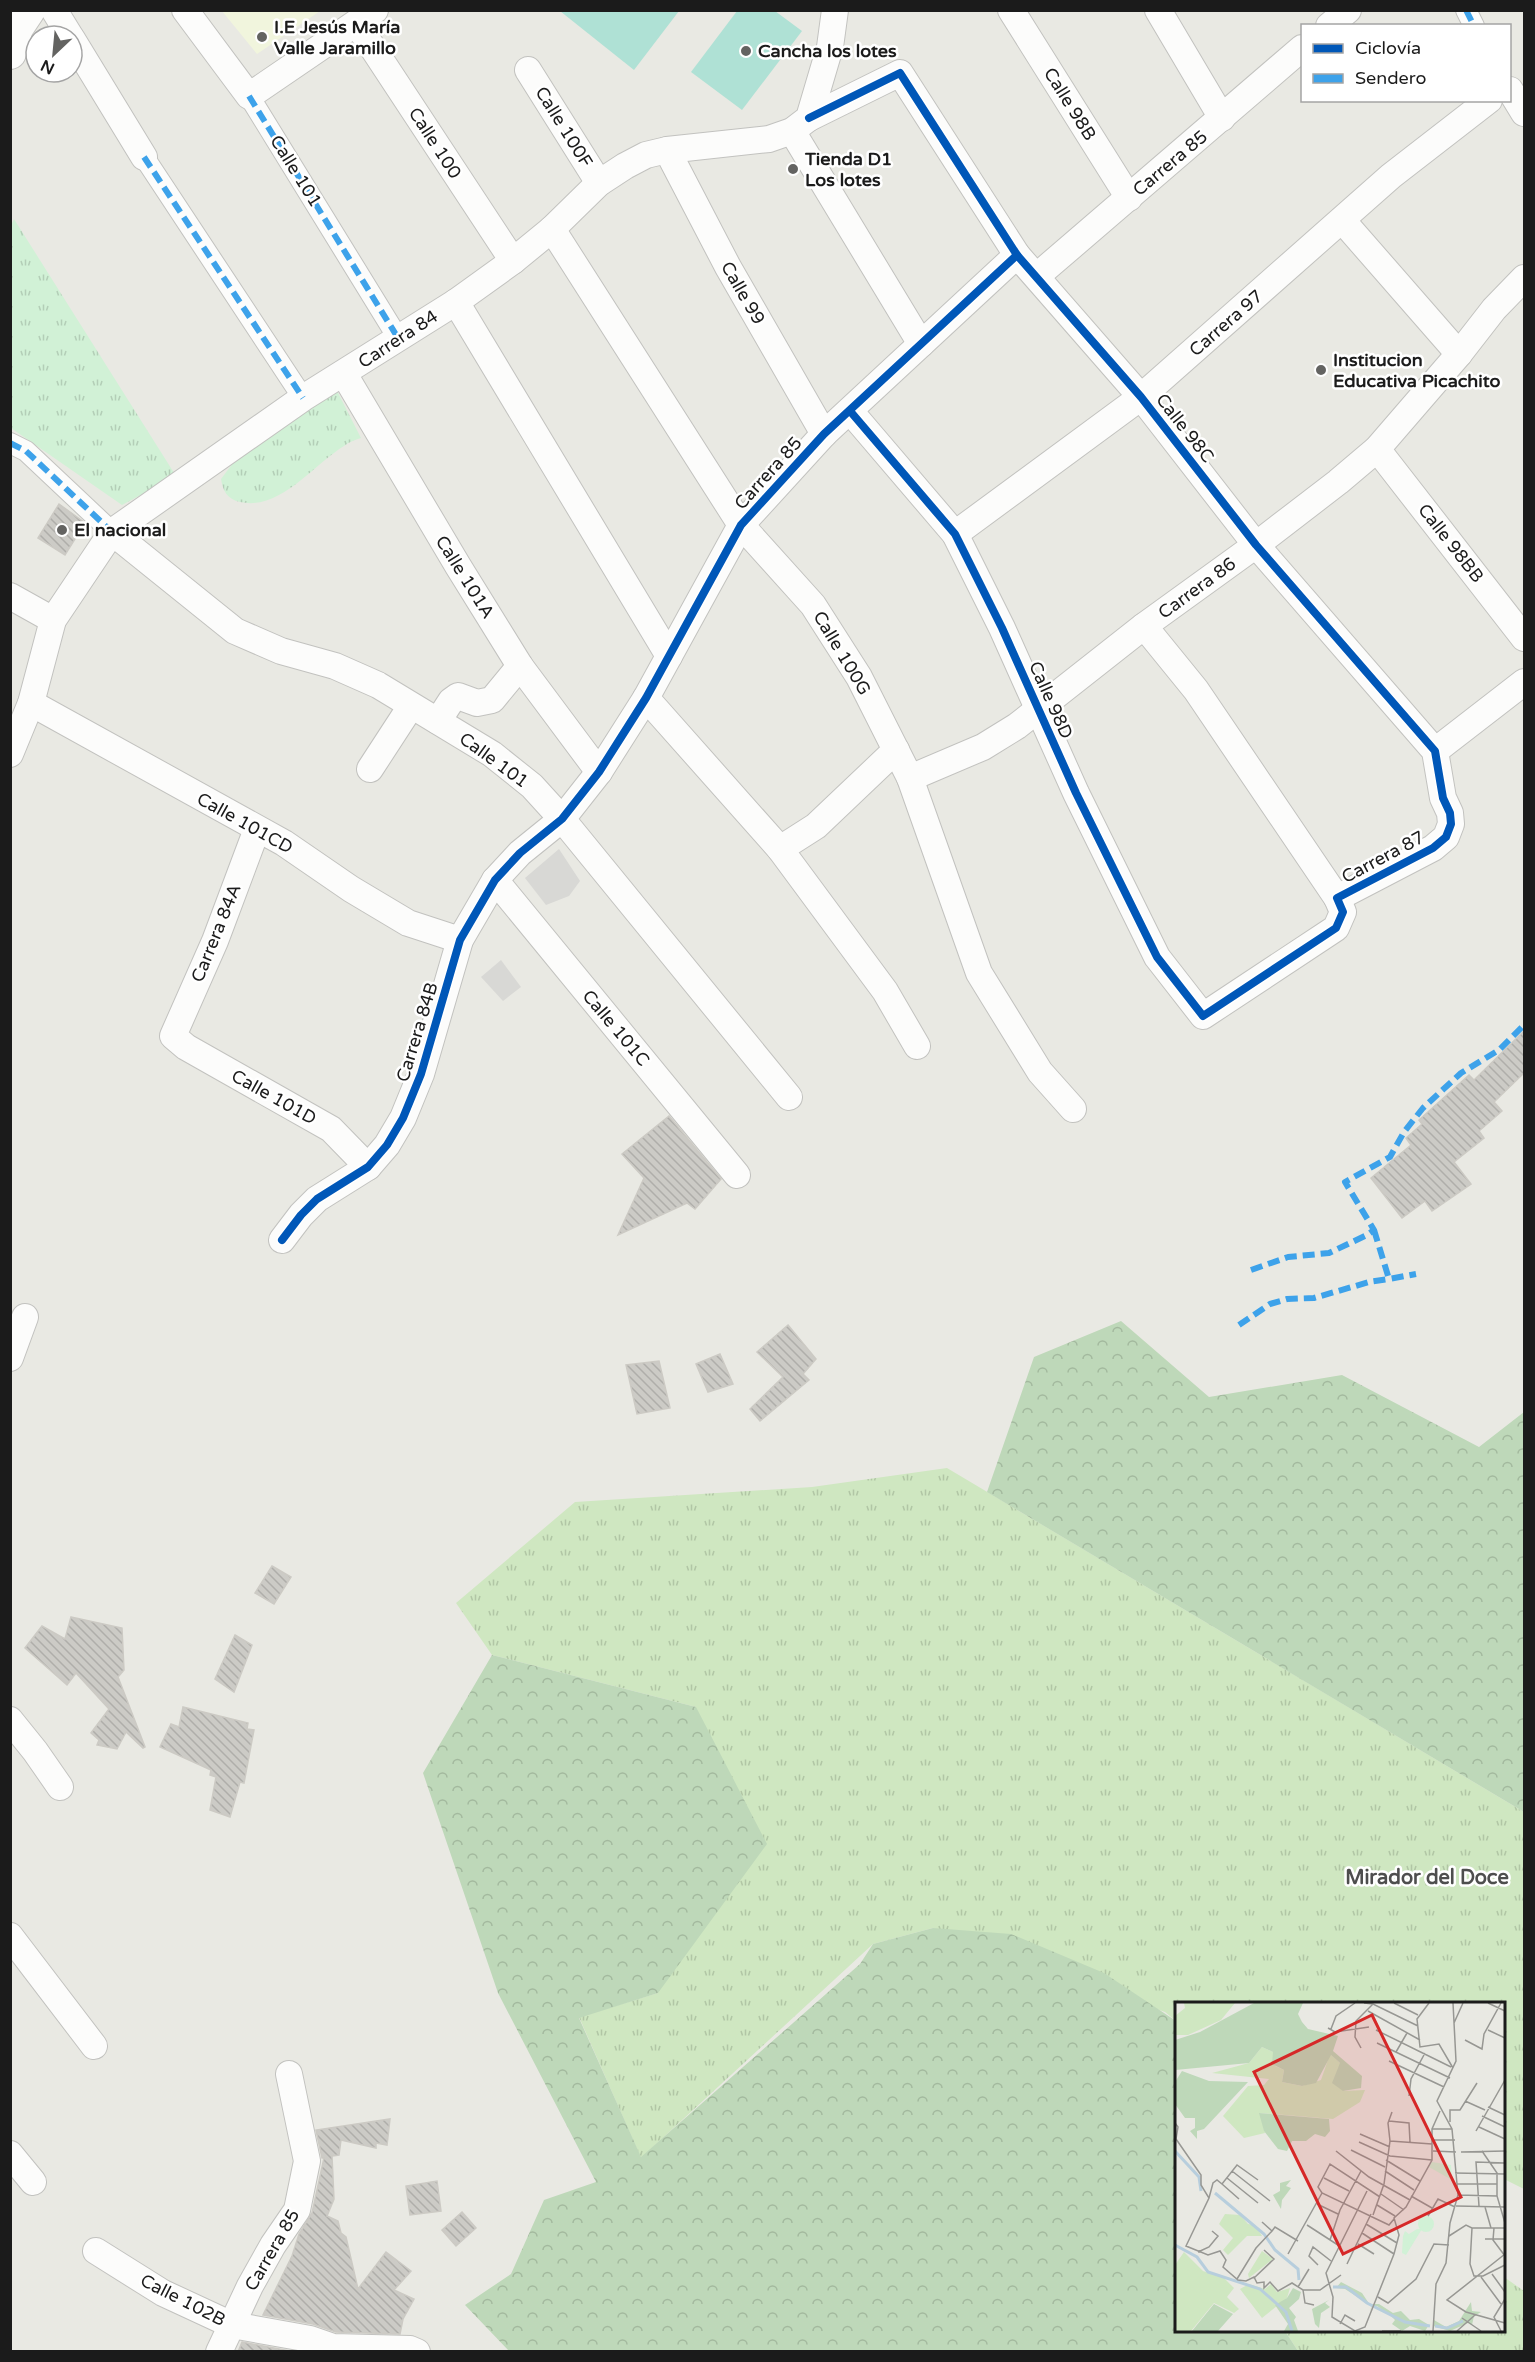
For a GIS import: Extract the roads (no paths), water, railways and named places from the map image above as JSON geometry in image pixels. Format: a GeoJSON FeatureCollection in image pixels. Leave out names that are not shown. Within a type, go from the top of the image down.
{"type":"FeatureCollection","features":[{"type":"Feature","properties":{"kind":"street"},"geometry":{"type":"LineString","coordinates":[[54,10],[62,24]]}},
{"type":"Feature","properties":{"kind":"street","name":"Calle 101"},"geometry":{"type":"LineString","coordinates":[[185,10],[249,96],[398,338]]}},
{"type":"Feature","properties":{"kind":"street"},"geometry":{"type":"LineString","coordinates":[[835,10],[830,47],[801,124],[921,344]]}},
{"type":"Feature","properties":{"kind":"street","name":"Calle 98B"},"geometry":{"type":"LineString","coordinates":[[1011,10],[1129,198]]}},
{"type":"Feature","properties":{"kind":"street"},"geometry":{"type":"LineString","coordinates":[[1158,10],[1222,118]]}},
{"type":"Feature","properties":{"kind":"street"},"geometry":{"type":"LineString","coordinates":[[1311,10],[1320,24]]}},
{"type":"Feature","properties":{"kind":"street"},"geometry":{"type":"LineString","coordinates":[[1331,24],[1348,10]]}},
{"type":"Feature","properties":{"kind":"street"},"geometry":{"type":"LineString","coordinates":[[1466,10],[1473,24]]}},
{"type":"Feature","properties":{"kind":"street"},"geometry":{"type":"LineString","coordinates":[[249,96],[366,17]]}},
{"type":"Feature","properties":{"kind":"street","name":"Calle 100"},"geometry":{"type":"LineString","coordinates":[[366,17],[513,261]]}},
{"type":"Feature","properties":{"kind":"street","name":"Carrera 85"},"geometry":{"type":"LineString","coordinates":[[1037,276],[1301,49]]}},
{"type":"Feature","properties":{"kind":"street"},"geometry":{"type":"LineString","coordinates":[[84,59],[144,157],[303,398]]}},
{"type":"Feature","properties":{"kind":"street","name":"Calle 100F"},"geometry":{"type":"LineString","coordinates":[[528,70],[599,183]]}},
{"type":"Feature","properties":{"kind":"street","name":"Carrera 84"},"geometry":{"type":"LineString","coordinates":[[13,743],[31,703],[53,620],[112,532],[303,398],[456,302],[513,261],[552,229],[599,183],[646,155],[667,150],[769,139],[900,73]]}},
{"type":"Feature","properties":{"kind":"street","name":"Calle 98C"},"geometry":{"type":"LineString","coordinates":[[900,73],[1017,255],[1141,397],[1256,545],[1435,751]]}},
{"type":"Feature","properties":{"kind":"street"},"geometry":{"type":"LineString","coordinates":[[1511,86],[1524,76]]}},
{"type":"Feature","properties":{"kind":"street"},"geometry":{"type":"LineString","coordinates":[[1511,90],[1524,113]]}},
{"type":"Feature","properties":{"kind":"street","name":"Carrera 97"},"geometry":{"type":"LineString","coordinates":[[955,534],[1141,397],[1391,176],[1486,102]]}},
{"type":"Feature","properties":{"kind":"street","name":"Calle 99"},"geometry":{"type":"LineString","coordinates":[[667,150],[728,267],[824,434]]}},
{"type":"Feature","properties":{"kind":"street"},"geometry":{"type":"LineString","coordinates":[[1342,220],[1460,354]]}},
{"type":"Feature","properties":{"kind":"street","name":"Calle 100G"},"geometry":{"type":"LineString","coordinates":[[552,229],[741,525],[813,605],[859,677],[910,778],[979,973],[1040,1072],[1072,1109]]}},
{"type":"Feature","properties":{"kind":"street","name":"Carrera 85"},"geometry":{"type":"LineString","coordinates":[[562,819],[599,772],[646,698],[741,525],[824,434],[1017,255]]}},
{"type":"Feature","properties":{"kind":"street","name":"Carrera 86"},"geometry":{"type":"LineString","coordinates":[[910,778],[983,747],[1039,710],[1144,626],[1256,545],[1377,449],[1460,354],[1494,309],[1524,278]]}},
{"type":"Feature","properties":{"kind":"street"},"geometry":{"type":"LineString","coordinates":[[456,302],[669,656]]}},
{"type":"Feature","properties":{"kind":"street","name":"Calle 101A"},"geometry":{"type":"LineString","coordinates":[[344,374],[520,666],[599,772]]}},
{"type":"Feature","properties":{"kind":"street","name":"Calle 98D"},"geometry":{"type":"LineString","coordinates":[[850,411],[955,534],[1002,628],[1076,793],[1156,957],[1203,1016]]}},
{"type":"Feature","properties":{"kind":"street"},"geometry":{"type":"LineString","coordinates":[[10,443],[26,451],[112,532]]}},
{"type":"Feature","properties":{"kind":"street","name":"Calle 98BB"},"geometry":{"type":"LineString","coordinates":[[1377,449],[1524,638]]}},
{"type":"Feature","properties":{"kind":"street","name":"Calle 101"},"geometry":{"type":"LineString","coordinates":[[112,532],[236,631],[281,651],[335,666],[378,685],[500,760],[532,786],[562,819],[789,1097]]}},
{"type":"Feature","properties":{"kind":"street"},"geometry":{"type":"LineString","coordinates":[[10,596],[53,620]]}},
{"type":"Feature","properties":{"kind":"street"},"geometry":{"type":"LineString","coordinates":[[1144,626],[1196,690],[1337,898]]}},
{"type":"Feature","properties":{"kind":"street"},"geometry":{"type":"LineString","coordinates":[[438,721],[451,701],[458,696],[477,703],[492,700],[520,666]]}},
{"type":"Feature","properties":{"kind":"street"},"geometry":{"type":"LineString","coordinates":[[1435,751],[1524,682]]}},
{"type":"Feature","properties":{"kind":"street"},"geometry":{"type":"LineString","coordinates":[[646,698],[780,849],[885,990],[916,1046]]}},
{"type":"Feature","properties":{"kind":"street","name":"Calle 101CD"},"geometry":{"type":"LineString","coordinates":[[31,703],[284,843],[351,889],[408,923],[460,940]]}},
{"type":"Feature","properties":{"kind":"street"},"geometry":{"type":"LineString","coordinates":[[370,769],[411,706]]}},
{"type":"Feature","properties":{"kind":"street"},"geometry":{"type":"LineString","coordinates":[[780,849],[816,826],[896,750]]}},
{"type":"Feature","properties":{"kind":"street","name":"Carrera 87"},"geometry":{"type":"LineString","coordinates":[[1203,1016],[1336,928],[1343,912],[1337,898],[1433,848],[1446,837],[1451,824],[1450,813],[1443,798],[1435,751]]}},
{"type":"Feature","properties":{"kind":"street","name":"Carrera 84B"},"geometry":{"type":"LineString","coordinates":[[282,1240],[317,1199],[368,1167],[387,1146],[403,1118],[421,1074],[460,940],[495,880],[520,853],[562,819]]}},
{"type":"Feature","properties":{"kind":"street","name":"Carrera 84A"},"geometry":{"type":"LineString","coordinates":[[173,1036],[215,941],[257,829]]}},
{"type":"Feature","properties":{"kind":"street","name":"Calle 101C"},"geometry":{"type":"LineString","coordinates":[[495,880],[737,1175]]}},
{"type":"Feature","properties":{"kind":"street","name":"Calle 101D"},"geometry":{"type":"LineString","coordinates":[[173,1036],[186,1047],[331,1129],[368,1167]]}},
{"type":"Feature","properties":{"kind":"street"},"geometry":{"type":"LineString","coordinates":[[10,1358],[25,1317]]}},
{"type":"Feature","properties":{"kind":"street"},"geometry":{"type":"LineString","coordinates":[[10,1720],[60,1787]]}},
{"type":"Feature","properties":{"kind":"street"},"geometry":{"type":"LineString","coordinates":[[10,1936],[94,2046]]}},
{"type":"Feature","properties":{"kind":"street","name":"Carrera 85"},"geometry":{"type":"LineString","coordinates":[[219,2352],[273,2245],[297,2210],[306,2161],[289,2074]]}},
{"type":"Feature","properties":{"kind":"street"},"geometry":{"type":"LineString","coordinates":[[10,2154],[33,2182]]}},
{"type":"Feature","properties":{"kind":"street","name":"Calle 102B"},"geometry":{"type":"LineString","coordinates":[[96,2251],[163,2293],[232,2325],[310,2339],[333,2347],[410,2349],[417,2352]]}},
{"type":"Feature","properties":{"kind":"place","name":"I.E Jesús María Valle Jaramillo"},"geometry":{"type":"Point","coordinates":[262,37]}},
{"type":"Feature","properties":{"kind":"place","name":"Cancha los lotes"},"geometry":{"type":"Point","coordinates":[746,51]}},
{"type":"Feature","properties":{"kind":"place","name":"Tienda D1 Los lotes"},"geometry":{"type":"Point","coordinates":[793,169]}},
{"type":"Feature","properties":{"kind":"place","name":"Institucion Educativa Picachito"},"geometry":{"type":"Point","coordinates":[1321,370]}},
{"type":"Feature","properties":{"kind":"place","name":"El nacional"},"geometry":{"type":"Point","coordinates":[62,530]}},
{"type":"Feature","properties":{"kind":"district","name":"Mirador del Doce"},"geometry":{"type":"Point","coordinates":[1427,1877]}}]}
